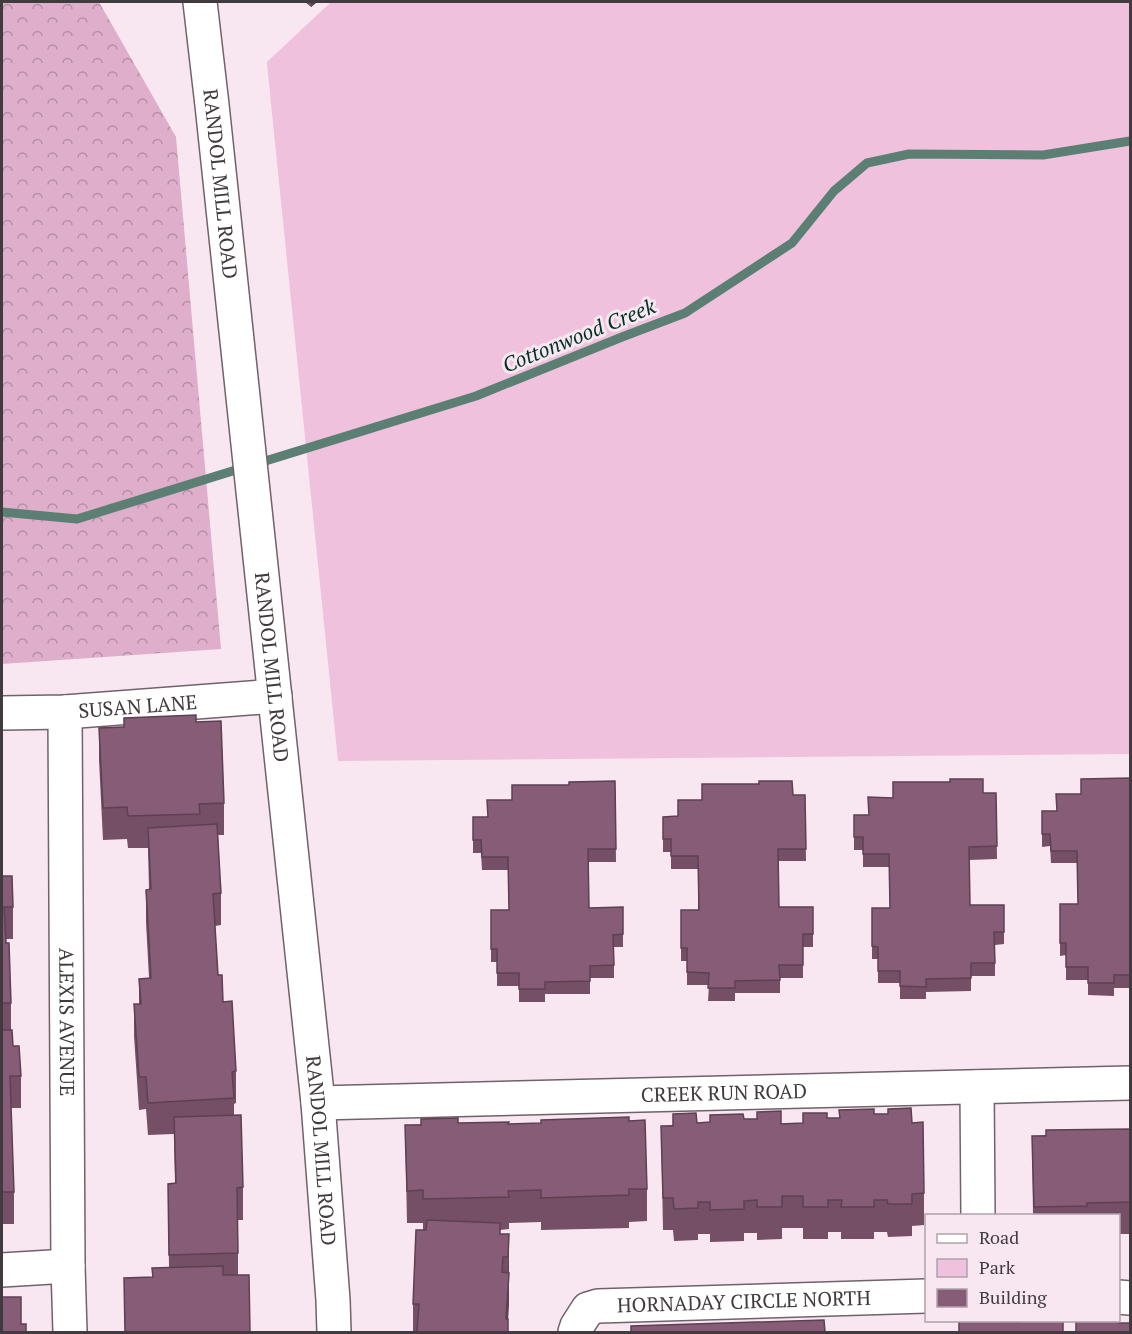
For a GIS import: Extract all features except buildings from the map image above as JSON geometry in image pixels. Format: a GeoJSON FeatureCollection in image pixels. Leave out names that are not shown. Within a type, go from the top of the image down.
{"type":"FeatureCollection","features":[{"type":"Feature","properties":{"kind":"street","name":"RANDOL MILL ROAD"},"geometry":{"type":"LineString","coordinates":[[200,2],[318,1103],[334,1332]]}},
{"type":"Feature","properties":{"kind":"street","name":"SUSAN LANE"},"geometry":{"type":"LineString","coordinates":[[2,713],[65,712],[275,696]]}},
{"type":"Feature","properties":{"kind":"street","name":"ALEXIS AVENUE"},"geometry":{"type":"LineString","coordinates":[[65,712],[70,1332]]}},
{"type":"Feature","properties":{"kind":"street","name":"CREEK RUN ROAD"},"geometry":{"type":"LineString","coordinates":[[318,1103],[1131,1083]]}},
{"type":"Feature","properties":{"kind":"street"},"geometry":{"type":"LineString","coordinates":[[977,1087],[978,1214]]}},
{"type":"Feature","properties":{"kind":"street"},"geometry":{"type":"LineString","coordinates":[[2,1270],[68,1266]]}},
{"type":"Feature","properties":{"kind":"street","name":"HORNADAY CIRCLE NORTH"},"geometry":{"type":"LineString","coordinates":[[575,1332],[588,1309],[598,1306],[925,1296]]}},
{"type":"Feature","properties":{"kind":"green space"},"geometry":{"type":"Polygon","coordinates":[[[2,2],[99,2],[176,137],[221,649],[2,664],[2,2]]]}},
{"type":"Feature","properties":{"kind":"green space"},"geometry":{"type":"Polygon","coordinates":[[[331,2],[1130,2],[1130,754],[338,761],[267,64],[331,2]]]}},
{"type":"Feature","properties":{"kind":"waterway","name":"Cottonwood Creek"},"geometry":{"type":"LineString","coordinates":[[2,512],[77,519],[476,396],[685,313],[792,243],[834,191],[867,163],[909,154],[1043,155],[1130,141]]}}]}
